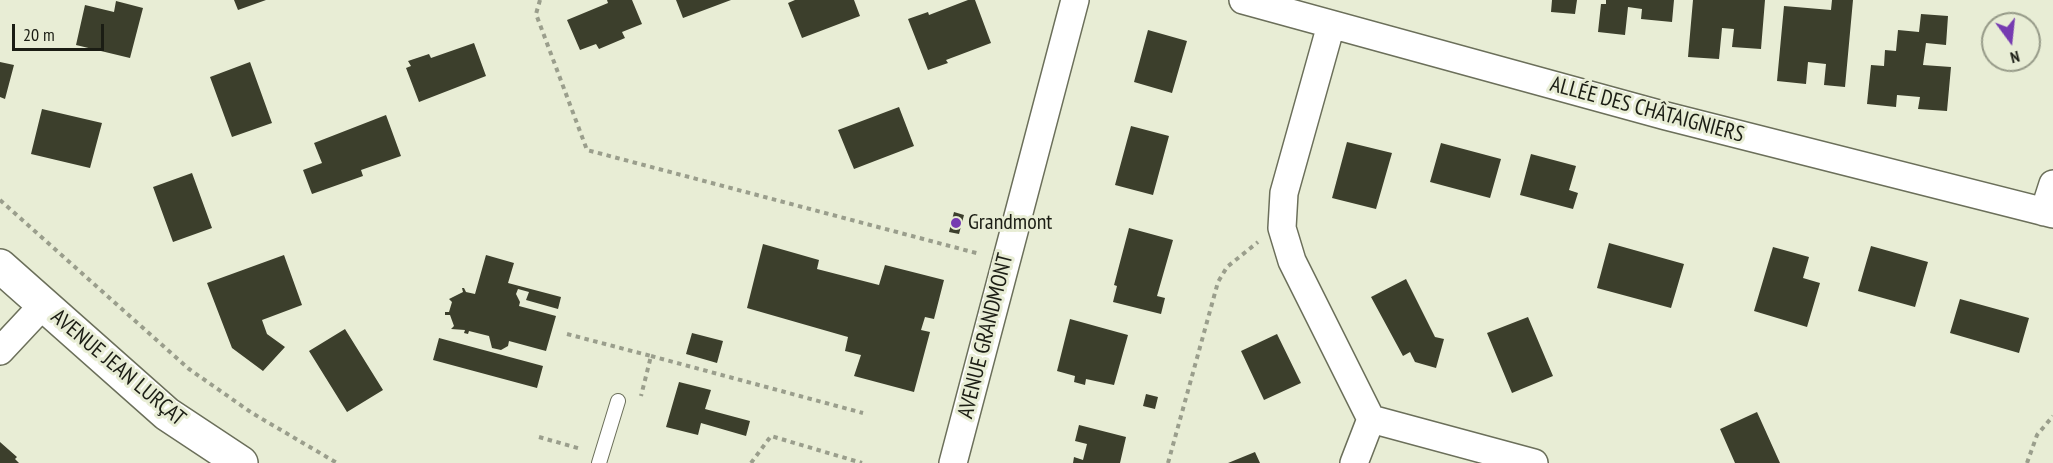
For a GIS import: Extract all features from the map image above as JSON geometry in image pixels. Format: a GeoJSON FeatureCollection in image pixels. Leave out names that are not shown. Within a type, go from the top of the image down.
{"type":"FeatureCollection","features":[{"type":"Feature","properties":{"kind":"street","name":"AVENUE GRANDMONT"},"geometry":{"type":"LineString","coordinates":[[953,463],[1075,0]]}},
{"type":"Feature","properties":{"kind":"street","name":"ALLÉE DES CHÂTAIGNIERS"},"geometry":{"type":"LineString","coordinates":[[1243,0],[1666,116],[2049,213]]}},
{"type":"Feature","properties":{"kind":"street"},"geometry":{"type":"LineString","coordinates":[[1331,25],[1284,193],[1282,228],[1292,261],[1371,419],[1354,463]]}},
{"type":"Feature","properties":{"kind":"street"},"geometry":{"type":"LineString","coordinates":[[2049,213],[2053,184]]}},
{"type":"Feature","properties":{"kind":"street","name":"AVENUE JEAN LURÇAT"},"geometry":{"type":"LineString","coordinates":[[0,266],[167,414],[241,463]]}},
{"type":"Feature","properties":{"kind":"street"},"geometry":{"type":"LineString","coordinates":[[0,351],[43,305]]}},
{"type":"Feature","properties":{"kind":"street"},"geometry":{"type":"LineString","coordinates":[[1371,419],[1534,463]]}},
{"type":"Feature","properties":{"kind":"lane"},"geometry":{"type":"LineString","coordinates":[[598,463],[618,401]]}},
{"type":"Feature","properties":{"kind":"path"},"geometry":{"type":"LineString","coordinates":[[540,0],[536,14],[586,150],[986,255]]}},
{"type":"Feature","properties":{"kind":"path"},"geometry":{"type":"LineString","coordinates":[[0,200],[189,369],[252,413],[338,463]]}},
{"type":"Feature","properties":{"kind":"path"},"geometry":{"type":"LineString","coordinates":[[1168,463],[1218,282],[1227,267],[1271,231],[1282,228]]}},
{"type":"Feature","properties":{"kind":"path"},"geometry":{"type":"LineString","coordinates":[[651,356],[863,413]]}},
{"type":"Feature","properties":{"kind":"path"},"geometry":{"type":"LineString","coordinates":[[2027,463],[2037,435],[2053,416]]}},
{"type":"Feature","properties":{"kind":"path"},"geometry":{"type":"LineString","coordinates":[[752,463],[771,436],[862,463]]}},
{"type":"Feature","properties":{"kind":"building"},"geometry":{"type":"Polygon","coordinates":[[[234,0],[266,0],[238,10],[234,0]]]}},
{"type":"Feature","properties":{"kind":"building"},"geometry":{"type":"Polygon","coordinates":[[[607,0],[632,0],[642,24],[622,32],[625,38],[599,49],[596,44],[580,50],[567,20],[608,3],[607,0]]]}},
{"type":"Feature","properties":{"kind":"building"},"geometry":{"type":"Polygon","coordinates":[[[676,0],[731,0],[683,18],[676,0]]]}},
{"type":"Feature","properties":{"kind":"building"},"geometry":{"type":"Polygon","coordinates":[[[795,0],[854,0],[860,16],[802,38],[788,3],[795,0]]]}},
{"type":"Feature","properties":{"kind":"building"},"geometry":{"type":"Polygon","coordinates":[[[968,0],[975,0],[991,43],[946,60],[948,63],[928,70],[908,19],[928,12],[929,15],[968,0]]]}},
{"type":"Feature","properties":{"kind":"building"},"geometry":{"type":"Polygon","coordinates":[[[1552,0],[1577,0],[1575,14],[1551,12],[1552,0]]]}},
{"type":"Feature","properties":{"kind":"building"},"geometry":{"type":"Polygon","coordinates":[[[1606,0],[1674,0],[1672,22],[1641,19],[1642,9],[1628,7],[1625,35],[1598,32],[1601,4],[1606,4],[1606,0]]]}},
{"type":"Feature","properties":{"kind":"building"},"geometry":{"type":"Polygon","coordinates":[[[1693,0],[1765,0],[1761,49],[1732,47],[1734,29],[1722,28],[1719,59],[1688,57],[1693,0]]]}},
{"type":"Feature","properties":{"kind":"building"},"geometry":{"type":"Polygon","coordinates":[[[1832,0],[1853,0],[1845,87],[1824,85],[1826,64],[1808,62],[1806,84],[1777,81],[1784,6],[1831,10],[1832,0]]]}},
{"type":"Feature","properties":{"kind":"building"},"geometry":{"type":"Polygon","coordinates":[[[116,1],[143,8],[130,58],[76,45],[85,5],[114,12],[116,1]]]}},
{"type":"Feature","properties":{"kind":"building"},"geometry":{"type":"Polygon","coordinates":[[[1921,14],[1948,16],[1946,45],[1926,43],[1923,65],[1951,67],[1947,111],[1918,109],[1920,97],[1897,95],[1896,107],[1867,104],[1871,65],[1884,66],[1885,50],[1896,51],[1898,30],[1919,32],[1921,14]]]}},
{"type":"Feature","properties":{"kind":"building"},"geometry":{"type":"Polygon","coordinates":[[[1148,30],[1187,41],[1172,93],[1134,82],[1148,30]]]}},
{"type":"Feature","properties":{"kind":"building"},"geometry":{"type":"Polygon","coordinates":[[[474,43],[486,76],[419,102],[406,68],[411,66],[408,61],[429,54],[431,58],[474,43]]]}},
{"type":"Feature","properties":{"kind":"building"},"geometry":{"type":"Polygon","coordinates":[[[0,62],[14,65],[5,99],[0,97],[0,62]]]}},
{"type":"Feature","properties":{"kind":"building"},"geometry":{"type":"Polygon","coordinates":[[[250,62],[272,123],[232,137],[210,77],[250,62]]]}},
{"type":"Feature","properties":{"kind":"building"},"geometry":{"type":"Polygon","coordinates":[[[899,107],[914,146],[854,169],[838,130],[899,107]]]}},
{"type":"Feature","properties":{"kind":"building"},"geometry":{"type":"Polygon","coordinates":[[[42,109],[102,123],[90,168],[31,154],[42,109]]]}},
{"type":"Feature","properties":{"kind":"building"},"geometry":{"type":"Polygon","coordinates":[[[386,115],[401,156],[361,170],[363,176],[312,194],[303,170],[322,163],[314,143],[386,115]]]}},
{"type":"Feature","properties":{"kind":"building"},"geometry":{"type":"Polygon","coordinates":[[[1131,126],[1169,136],[1153,195],[1115,185],[1131,126]]]}},
{"type":"Feature","properties":{"kind":"building"},"geometry":{"type":"Polygon","coordinates":[[[1347,142],[1392,153],[1376,209],[1332,198],[1347,142]]]}},
{"type":"Feature","properties":{"kind":"building"},"geometry":{"type":"Polygon","coordinates":[[[1441,143],[1501,159],[1490,198],[1430,182],[1441,143]]]}},
{"type":"Feature","properties":{"kind":"building"},"geometry":{"type":"Polygon","coordinates":[[[1531,154],[1576,166],[1569,190],[1578,193],[1573,209],[1520,195],[1531,154]]]}},
{"type":"Feature","properties":{"kind":"building"},"geometry":{"type":"Polygon","coordinates":[[[192,173],[212,228],[173,242],[153,187],[192,173]]]}},
{"type":"Feature","properties":{"kind":"building","name":"Grandmont"},"geometry":{"type":"Polygon","coordinates":[[[954,212],[964,215],[959,234],[949,232],[954,212]]]}},
{"type":"Feature","properties":{"kind":"building"},"geometry":{"type":"Polygon","coordinates":[[[1129,228],[1173,240],[1157,296],[1165,298],[1161,314],[1113,302],[1117,286],[1114,285],[1129,228]]]}},
{"type":"Feature","properties":{"kind":"building"},"geometry":{"type":"Polygon","coordinates":[[[1609,243],[1684,264],[1671,308],[1597,288],[1609,243]]]}},
{"type":"Feature","properties":{"kind":"building"},"geometry":{"type":"Polygon","coordinates":[[[763,244],[819,260],[817,269],[879,285],[885,265],[944,280],[934,319],[925,317],[921,330],[930,332],[914,392],[854,376],[861,355],[845,351],[848,337],[747,308],[763,244]]]}},
{"type":"Feature","properties":{"kind":"building"},"geometry":{"type":"Polygon","coordinates":[[[1871,246],[1928,262],[1915,307],[1858,291],[1871,246]]]}},
{"type":"Feature","properties":{"kind":"building"},"geometry":{"type":"Polygon","coordinates":[[[1773,247],[1809,257],[1803,278],[1820,283],[1807,327],[1754,311],[1773,247]]]}},
{"type":"Feature","properties":{"kind":"building"},"geometry":{"type":"Polygon","coordinates":[[[284,255],[302,305],[262,320],[267,334],[285,347],[263,371],[232,348],[207,283],[284,255]]]}},
{"type":"Feature","properties":{"kind":"building"},"geometry":{"type":"Polygon","coordinates":[[[486,255],[514,263],[508,283],[561,297],[558,309],[526,300],[529,292],[518,289],[516,294],[520,302],[519,306],[556,316],[546,351],[509,341],[508,346],[501,350],[492,348],[489,336],[469,331],[468,334],[464,333],[465,330],[451,329],[454,326],[450,315],[445,315],[445,312],[449,312],[452,302],[449,299],[463,292],[462,288],[466,292],[475,294],[486,255]]]}},
{"type":"Feature","properties":{"kind":"building"},"geometry":{"type":"Polygon","coordinates":[[[1406,279],[1435,337],[1444,339],[1436,368],[1415,362],[1410,352],[1403,356],[1371,297],[1406,279]]]}},
{"type":"Feature","properties":{"kind":"building"},"geometry":{"type":"Polygon","coordinates":[[[1960,299],[2029,318],[2019,353],[1950,333],[1960,299]]]}},
{"type":"Feature","properties":{"kind":"building"},"geometry":{"type":"Polygon","coordinates":[[[1528,317],[1553,376],[1512,393],[1487,333],[1528,317]]]}},
{"type":"Feature","properties":{"kind":"building"},"geometry":{"type":"Polygon","coordinates":[[[1070,319],[1128,335],[1114,385],[1086,379],[1085,385],[1074,382],[1075,376],[1057,371],[1070,319]]]}},
{"type":"Feature","properties":{"kind":"building"},"geometry":{"type":"Polygon","coordinates":[[[345,329],[383,390],[347,412],[309,351],[345,329]]]}},
{"type":"Feature","properties":{"kind":"building"},"geometry":{"type":"Polygon","coordinates":[[[692,333],[723,341],[717,363],[686,354],[692,333]]]}},
{"type":"Feature","properties":{"kind":"building"},"geometry":{"type":"Polygon","coordinates":[[[1277,334],[1301,383],[1264,400],[1241,351],[1277,334]]]}},
{"type":"Feature","properties":{"kind":"building"},"geometry":{"type":"Polygon","coordinates":[[[439,338],[543,366],[537,388],[433,360],[439,338]]]}},
{"type":"Feature","properties":{"kind":"building"},"geometry":{"type":"Polygon","coordinates":[[[679,382],[711,390],[705,409],[750,421],[746,436],[701,423],[698,435],[666,427],[679,382]]]}},
{"type":"Feature","properties":{"kind":"building"},"geometry":{"type":"Polygon","coordinates":[[[1146,394],[1158,397],[1155,409],[1143,406],[1146,394]]]}},
{"type":"Feature","properties":{"kind":"building"},"geometry":{"type":"Polygon","coordinates":[[[1757,412],[1780,463],[1735,463],[1720,429],[1757,412]]]}},
{"type":"Feature","properties":{"kind":"building"},"geometry":{"type":"Polygon","coordinates":[[[1079,425],[1126,437],[1120,463],[1073,463],[1074,457],[1083,460],[1087,444],[1075,441],[1079,425]]]}},
{"type":"Feature","properties":{"kind":"building"},"geometry":{"type":"Polygon","coordinates":[[[0,442],[17,457],[15,459],[19,463],[0,463],[0,442]]]}},
{"type":"Feature","properties":{"kind":"building"},"geometry":{"type":"Polygon","coordinates":[[[1255,452],[1260,463],[1228,463],[1255,452]]]}},
{"type":"Feature","properties":{"kind":"place","name":"Grandmont"},"geometry":{"type":"Point","coordinates":[956,223]}}]}
